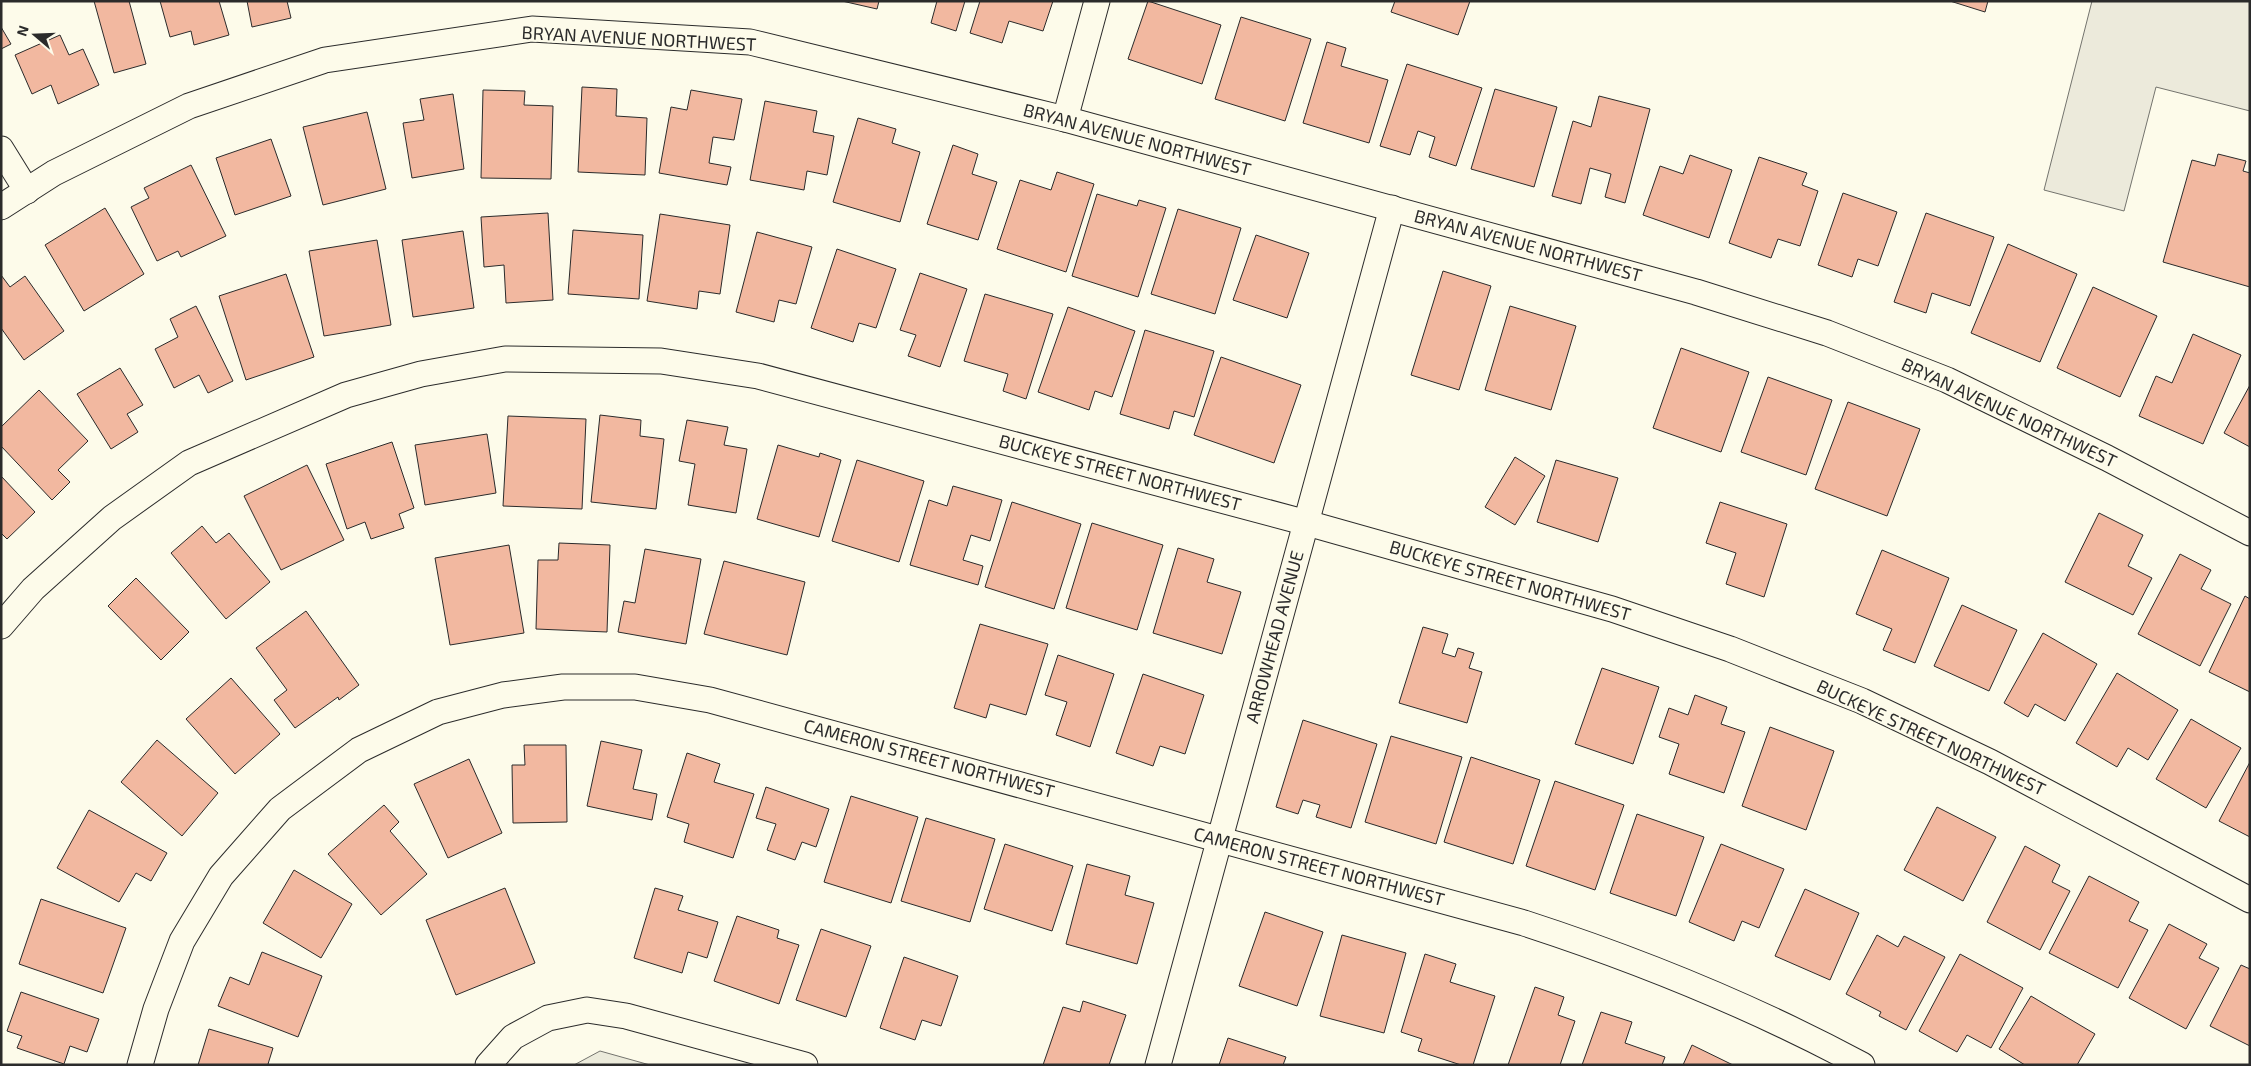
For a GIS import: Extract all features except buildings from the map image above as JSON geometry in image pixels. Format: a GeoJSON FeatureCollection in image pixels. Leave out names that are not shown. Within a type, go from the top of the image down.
{"type":"FeatureCollection","features":[{"type":"Feature","properties":{"kind":"street"},"geometry":{"type":"LineString","coordinates":[[1065,119],[1097,1]]}},
{"type":"Feature","properties":{"kind":"street","name":"BRYAN AVENUE NORTHWEST"},"geometry":{"type":"LineString","coordinates":[[1,208],[54,173],[189,106],[325,60],[532,29],[750,42],[1065,119],[1696,292],[1827,333],[1947,380],[2107,458],[2250,533]]}},
{"type":"Feature","properties":{"kind":"street"},"geometry":{"type":"LineString","coordinates":[[1,149],[27,191]]}},
{"type":"Feature","properties":{"kind":"street","name":"ARROWHEAD AVENUE"},"geometry":{"type":"LineString","coordinates":[[1158,1065],[1392,208]]}},
{"type":"Feature","properties":{"kind":"street","name":"BUCKEYE STREET NORTHWEST"},"geometry":{"type":"LineString","coordinates":[[1,626],[33,589],[112,518],[188,462],[346,394],[421,374],[505,359],[661,361],[758,376],[1306,523],[1612,609],[1730,648],[1862,701],[1990,762],[2250,900]]}},
{"type":"Feature","properties":{"kind":"street","name":"CAMERON STREET NORTHWEST"},"geometry":{"type":"LineString","coordinates":[[140,1065],[156,1009],[182,941],[221,876],[280,809],[359,750],[438,712],[503,694],[563,686],[635,687],[710,700],[1524,923],[1596,947],[1743,1005],[1862,1065]]}},
{"type":"Feature","properties":{"kind":"street"},"geometry":{"type":"LineString","coordinates":[[488,1065],[513,1037],[531,1027],[548,1018],[587,1010],[626,1016],[805,1065]]}},
{"type":"Feature","properties":{"kind":"shaded area"},"geometry":{"type":"Polygon","coordinates":[[[2092,1],[2250,1],[2250,111],[2156,87],[2124,211],[2044,190],[2092,1]]]}},
{"type":"Feature","properties":{"kind":"shaded area"},"geometry":{"type":"Polygon","coordinates":[[[600,1051],[650,1065],[574,1065],[600,1051]]]}}]}
